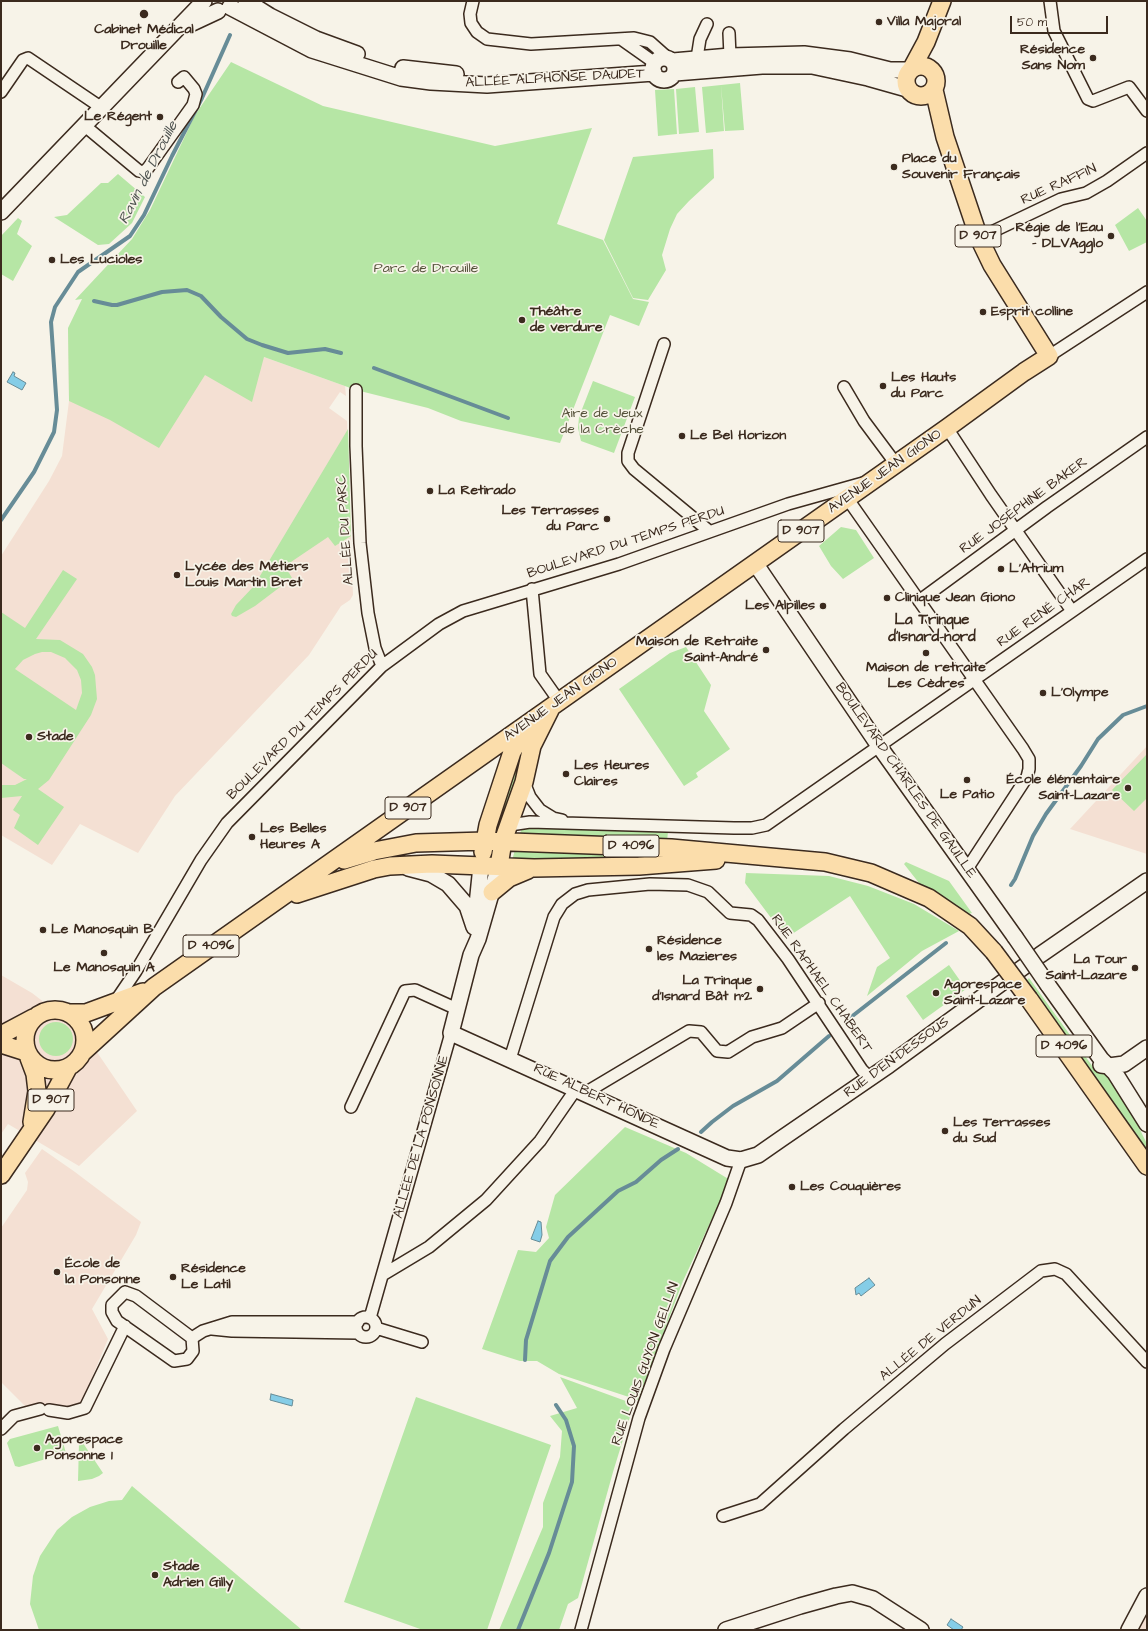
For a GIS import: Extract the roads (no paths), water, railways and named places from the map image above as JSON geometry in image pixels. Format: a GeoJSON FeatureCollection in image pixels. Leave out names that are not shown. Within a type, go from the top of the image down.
{"type":"FeatureCollection","features":[{"type":"Feature","properties":{"kind":"main road"},"geometry":{"type":"LineString","coordinates":[[940,7],[932,70],[936,79],[934,90],[927,96],[912,93],[905,80],[940,7]]}},
{"type":"Feature","properties":{"kind":"main road"},"geometry":{"type":"LineString","coordinates":[[911,69],[922,66],[932,70]]}},
{"type":"Feature","properties":{"kind":"main road","name":"D 907"},"geometry":{"type":"LineString","coordinates":[[934,90],[945,137],[979,238],[992,265],[1049,356]]}},
{"type":"Feature","properties":{"kind":"main road","name":"D 907"},"geometry":{"type":"LineString","coordinates":[[912,93],[945,137]]}},
{"type":"Feature","properties":{"kind":"main road","name":"AVENUE JEAN GIONO"},"geometry":{"type":"LineString","coordinates":[[83,1052],[154,987],[322,869],[520,740],[531,722],[871,480],[1049,356]]}},
{"type":"Feature","properties":{"kind":"main road","name":"D 907"},"geometry":{"type":"LineString","coordinates":[[483,852],[512,752],[520,740],[555,705]]}},
{"type":"Feature","properties":{"kind":"main road","name":"D 907"},"geometry":{"type":"LineString","coordinates":[[503,841],[510,825],[524,782],[520,740]]}},
{"type":"Feature","properties":{"kind":"main road","name":"D 4096"},"geometry":{"type":"LineString","coordinates":[[322,869],[358,855],[402,845],[440,841],[483,852],[498,866],[534,868],[639,866],[758,856]]}},
{"type":"Feature","properties":{"kind":"main road"},"geometry":{"type":"LineString","coordinates":[[498,866],[503,841]]}},
{"type":"Feature","properties":{"kind":"main road","name":"D 4096"},"geometry":{"type":"LineString","coordinates":[[269,906],[304,891],[374,869],[390,866],[432,864],[483,852],[503,841],[671,848],[810,860],[871,873],[929,898],[970,926],[994,952],[1029,999],[1147,1166]]}},
{"type":"Feature","properties":{"kind":"main road"},"geometry":{"type":"LineString","coordinates":[[304,891],[349,869],[385,859],[413,855],[467,854],[483,852]]}},
{"type":"Feature","properties":{"kind":"main road"},"geometry":{"type":"LineString","coordinates":[[492,892],[509,878],[534,868]]}},
{"type":"Feature","properties":{"kind":"main road","name":"AVENUE JEAN GIONO"},"geometry":{"type":"LineString","coordinates":[[69,1013],[86,1013],[114,1004],[154,987]]}},
{"type":"Feature","properties":{"kind":"main road"},"geometry":{"type":"LineString","coordinates":[[1,1034],[50,1010],[69,1013],[78,1022],[84,1033],[85,1043],[83,1052],[79,1059],[68,1068],[56,1071],[43,1069],[1,1044]]}},
{"type":"Feature","properties":{"kind":"main road"},"geometry":{"type":"LineString","coordinates":[[30,1061],[24,1043],[25,1034],[34,1018]]}},
{"type":"Feature","properties":{"kind":"main road","name":"D 907"},"geometry":{"type":"LineString","coordinates":[[30,1061],[37,1098],[30,1131]]}},
{"type":"Feature","properties":{"kind":"main road","name":"D 907"},"geometry":{"type":"LineString","coordinates":[[1,1175],[46,1109],[68,1068]]}},
{"type":"Feature","properties":{"kind":"street","name":"ALLÉE ALPHONSE DAUDET"},"geometry":{"type":"LineString","coordinates":[[205,1],[210,7],[227,6],[312,50],[401,78],[431,82],[487,85],[665,66],[698,58],[730,56],[804,54],[850,60],[890,70],[911,69]]}},
{"type":"Feature","properties":{"kind":"street"},"geometry":{"type":"LineString","coordinates":[[1,212],[205,1]]}},
{"type":"Feature","properties":{"kind":"street","name":"ALLÉE ALPHONSE DAUDET"},"geometry":{"type":"LineString","coordinates":[[246,1],[270,16],[342,49],[405,69],[483,76],[665,66],[812,66],[868,78],[912,93]]}},
{"type":"Feature","properties":{"kind":"street"},"geometry":{"type":"LineString","coordinates":[[256,1],[270,16]]}},
{"type":"Feature","properties":{"kind":"street"},"geometry":{"type":"LineString","coordinates":[[473,1],[470,14],[472,23],[480,35],[496,41],[540,44],[621,38],[665,66]]}},
{"type":"Feature","properties":{"kind":"street"},"geometry":{"type":"LineString","coordinates":[[1050,1],[1054,31],[1090,101],[1129,86],[1147,111]]}},
{"type":"Feature","properties":{"kind":"street"},"geometry":{"type":"LineString","coordinates":[[175,32],[227,6]]}},
{"type":"Feature","properties":{"kind":"street"},"geometry":{"type":"LineString","coordinates":[[698,58],[700,39],[707,24]]}},
{"type":"Feature","properties":{"kind":"street"},"geometry":{"type":"LineString","coordinates":[[729,33],[730,56]]}},
{"type":"Feature","properties":{"kind":"street"},"geometry":{"type":"LineString","coordinates":[[1,92],[23,60],[28,58],[102,108]]}},
{"type":"Feature","properties":{"kind":"street"},"geometry":{"type":"LineString","coordinates":[[85,126],[139,171],[147,170],[193,105],[196,94],[194,89],[184,77],[178,82]]}},
{"type":"Feature","properties":{"kind":"street","name":"RUE RAFFIN"},"geometry":{"type":"LineString","coordinates":[[979,238],[1061,199],[1086,193],[1107,181],[1147,153]]}},
{"type":"Feature","properties":{"kind":"street","name":"AVENUE JEAN GIONO"},"geometry":{"type":"LineString","coordinates":[[1049,356],[1147,292]]}},
{"type":"Feature","properties":{"kind":"street"},"geometry":{"type":"LineString","coordinates":[[664,344],[628,454],[628,461],[634,469],[709,531]]}},
{"type":"Feature","properties":{"kind":"street"},"geometry":{"type":"LineString","coordinates":[[844,387],[864,421],[896,464]]}},
{"type":"Feature","properties":{"kind":"street","name":"ALLÉE DU PARC"},"geometry":{"type":"LineString","coordinates":[[356,390],[356,446],[361,550],[368,613],[375,648],[382,666]]}},
{"type":"Feature","properties":{"kind":"street"},"geometry":{"type":"LineString","coordinates":[[947,428],[1015,530],[1072,611]]}},
{"type":"Feature","properties":{"kind":"street","name":"RUE JOSÉPHINE BAKER"},"geometry":{"type":"LineString","coordinates":[[920,601],[1015,530],[1147,437]]}},
{"type":"Feature","properties":{"kind":"street","name":"BOULEVARD DU TEMPS PERDU"},"geometry":{"type":"LineString","coordinates":[[114,1004],[136,971],[201,860],[222,829],[265,782],[382,666],[454,614],[532,589],[619,564],[709,531],[795,502],[871,480]]}},
{"type":"Feature","properties":{"kind":"street"},"geometry":{"type":"LineString","coordinates":[[847,498],[1027,755],[1029,769],[1027,777],[967,869]]}},
{"type":"Feature","properties":{"kind":"street","name":"RUE RENÉ CHAR"},"geometry":{"type":"LineString","coordinates":[[576,824],[752,828],[766,824],[1147,559]]}},
{"type":"Feature","properties":{"kind":"street","name":"BOULEVARD CHARLES DE GAULLE"},"geometry":{"type":"LineString","coordinates":[[755,563],[879,746],[1048,985],[1057,999],[1065,1020],[1082,1045],[1095,1061],[1104,1066],[1115,1066]]}},
{"type":"Feature","properties":{"kind":"street"},"geometry":{"type":"LineString","coordinates":[[532,589],[540,674],[555,705]]}},
{"type":"Feature","properties":{"kind":"street"},"geometry":{"type":"LineString","coordinates":[[524,782],[532,801],[540,810],[553,818],[576,824]]}},
{"type":"Feature","properties":{"kind":"street"},"geometry":{"type":"LineString","coordinates":[[510,825],[530,822],[576,824]]}},
{"type":"Feature","properties":{"kind":"street","name":"ALLÉE DE LA PONSONNE"},"geometry":{"type":"LineString","coordinates":[[471,955],[483,852]]}},
{"type":"Feature","properties":{"kind":"street"},"geometry":{"type":"LineString","coordinates":[[390,866],[421,870],[448,884],[467,906],[474,927]]}},
{"type":"Feature","properties":{"kind":"street","name":"ALLÉE DE LA PONSONNE"},"geometry":{"type":"LineString","coordinates":[[373,1323],[384,1274],[451,1033],[471,955],[492,892],[498,866]]}},
{"type":"Feature","properties":{"kind":"street","name":"RUE D'EN-DESSOUS"},"geometry":{"type":"LineString","coordinates":[[741,1160],[758,1155],[767,1150],[870,1078],[1040,955],[1147,881]]}},
{"type":"Feature","properties":{"kind":"street","name":"RUE RAPHAEL CHABERT"},"geometry":{"type":"LineString","coordinates":[[510,1059],[554,917],[562,904],[568,898],[588,890],[650,884],[688,885],[704,890],[730,913],[751,915],[758,920],[819,1003],[845,1041],[862,1070],[870,1078]]}},
{"type":"Feature","properties":{"kind":"street"},"geometry":{"type":"LineString","coordinates":[[351,1108],[406,992],[415,990],[457,1008]]}},
{"type":"Feature","properties":{"kind":"street"},"geometry":{"type":"LineString","coordinates":[[384,1274],[429,1248],[462,1222],[486,1200],[540,1141],[580,1091],[689,1031],[700,1032],[717,1051],[728,1052],[755,1036],[782,1028],[819,1003]]}},
{"type":"Feature","properties":{"kind":"street","name":"RUE ALBERT HONDE"},"geometry":{"type":"LineString","coordinates":[[451,1033],[727,1158],[741,1160]]}},
{"type":"Feature","properties":{"kind":"street"},"geometry":{"type":"LineString","coordinates":[[1147,1048],[1128,1062],[1115,1066],[1125,1090],[1147,1124]]}},
{"type":"Feature","properties":{"kind":"street","name":"RUE LOUIS GUYON GELLIN"},"geometry":{"type":"LineString","coordinates":[[581,1630],[639,1418],[664,1349],[726,1203],[741,1160]]}},
{"type":"Feature","properties":{"kind":"street","name":"ALLÉE DE VERDUN"},"geometry":{"type":"LineString","coordinates":[[723,1516],[760,1504],[844,1429],[945,1344],[1041,1271],[1055,1269],[1066,1274],[1147,1362]]}},
{"type":"Feature","properties":{"kind":"street"},"geometry":{"type":"LineString","coordinates":[[130,1292],[192,1338],[193,1351],[187,1359],[178,1362],[117,1321],[111,1308],[121,1294],[130,1292]]}},
{"type":"Feature","properties":{"kind":"street"},"geometry":{"type":"LineString","coordinates":[[358,1327],[364,1318],[422,1342]]}},
{"type":"Feature","properties":{"kind":"street"},"geometry":{"type":"LineString","coordinates":[[192,1338],[209,1328],[232,1322],[358,1327]]}},
{"type":"Feature","properties":{"kind":"street"},"geometry":{"type":"LineString","coordinates":[[358,1327],[363,1336],[369,1337],[374,1334],[373,1323]]}},
{"type":"Feature","properties":{"kind":"street"},"geometry":{"type":"LineString","coordinates":[[1,1429],[14,1416],[44,1409],[68,1413],[85,1408],[124,1326]]}},
{"type":"Feature","properties":{"kind":"street"},"geometry":{"type":"LineString","coordinates":[[726,1630],[794,1607],[852,1593],[873,1599],[921,1630]]}},
{"type":"Feature","properties":{"kind":"street"},"geometry":{"type":"LineString","coordinates":[[1129,1630],[1147,1596]]}},
{"type":"Feature","properties":{"kind":"water"},"geometry":{"type":"Polygon","coordinates":[[[13,372],[15,373],[14,376],[26,383],[22,390],[7,382],[13,372]]]}},
{"type":"Feature","properties":{"kind":"water"},"geometry":{"type":"Polygon","coordinates":[[[538,1221],[541,1222],[542,1235],[540,1242],[531,1239],[538,1221]]]}},
{"type":"Feature","properties":{"kind":"water"},"geometry":{"type":"Polygon","coordinates":[[[869,1278],[875,1285],[861,1296],[859,1293],[856,1295],[855,1288],[869,1278]]]}},
{"type":"Feature","properties":{"kind":"water"},"geometry":{"type":"Polygon","coordinates":[[[271,1394],[293,1400],[292,1406],[270,1400],[271,1394]]]}},
{"type":"Feature","properties":{"kind":"water"},"geometry":{"type":"Polygon","coordinates":[[[951,1619],[963,1627],[961,1630],[954,1630],[947,1625],[951,1619]]]}},
{"type":"Feature","properties":{"kind":"waterway","name":"Ravin de Drouille"},"geometry":{"type":"LineString","coordinates":[[1,520],[34,472],[54,432],[57,410],[51,322],[55,307],[78,272],[130,236],[144,215],[202,98],[230,35]]}},
{"type":"Feature","properties":{"kind":"waterway"},"geometry":{"type":"LineString","coordinates":[[94,301],[117,305],[162,292],[187,290],[201,296],[221,317],[247,339],[288,353],[325,349],[341,353]]}},
{"type":"Feature","properties":{"kind":"waterway"},"geometry":{"type":"LineString","coordinates":[[374,368],[508,418]]}},
{"type":"Feature","properties":{"kind":"waterway"},"geometry":{"type":"LineString","coordinates":[[1011,885],[1033,836],[1046,814],[1081,766],[1098,739],[1123,715],[1147,706]]}},
{"type":"Feature","properties":{"kind":"waterway"},"geometry":{"type":"LineString","coordinates":[[846,1021],[946,943]]}},
{"type":"Feature","properties":{"kind":"waterway"},"geometry":{"type":"LineString","coordinates":[[701,1132],[733,1106],[777,1081],[829,1036]]}},
{"type":"Feature","properties":{"kind":"waterway"},"geometry":{"type":"LineString","coordinates":[[525,1360],[526,1340],[550,1261],[568,1237],[618,1191],[636,1182],[661,1160],[678,1149]]}},
{"type":"Feature","properties":{"kind":"waterway"},"geometry":{"type":"LineString","coordinates":[[518,1630],[549,1553],[572,1482],[574,1446],[566,1420],[556,1405]]}},
{"type":"Feature","properties":{"kind":"place","name":"Cabinet Médical Drouille"},"geometry":{"type":"Point","coordinates":[144,14]}},
{"type":"Feature","properties":{"kind":"place","name":"Villa Majoral"},"geometry":{"type":"Point","coordinates":[879,22]}},
{"type":"Feature","properties":{"kind":"place","name":"Résidence Sans Nom"},"geometry":{"type":"Point","coordinates":[1093,58]}},
{"type":"Feature","properties":{"kind":"place","name":"Le Régent"},"geometry":{"type":"Point","coordinates":[160,117]}},
{"type":"Feature","properties":{"kind":"place","name":"Place du Souvenir Français"},"geometry":{"type":"Point","coordinates":[894,167]}},
{"type":"Feature","properties":{"kind":"place","name":"Régie de l'Eau - DLVAgglo"},"geometry":{"type":"Point","coordinates":[1111,236]}},
{"type":"Feature","properties":{"kind":"place","name":"Les Lucioles"},"geometry":{"type":"Point","coordinates":[52,260]}},
{"type":"Feature","properties":{"kind":"place","name":"Esprit colline"},"geometry":{"type":"Point","coordinates":[983,312]}},
{"type":"Feature","properties":{"kind":"place","name":"Théâtre de verdure"},"geometry":{"type":"Point","coordinates":[522,320]}},
{"type":"Feature","properties":{"kind":"place","name":"Les Hauts du Parc"},"geometry":{"type":"Point","coordinates":[883,386]}},
{"type":"Feature","properties":{"kind":"place","name":"Le Bel Horizon"},"geometry":{"type":"Point","coordinates":[682,436]}},
{"type":"Feature","properties":{"kind":"place","name":"La Retirado"},"geometry":{"type":"Point","coordinates":[430,491]}},
{"type":"Feature","properties":{"kind":"place","name":"Les Terrasses du Parc"},"geometry":{"type":"Point","coordinates":[607,519]}},
{"type":"Feature","properties":{"kind":"place","name":"L'Atrium"},"geometry":{"type":"Point","coordinates":[1001,569]}},
{"type":"Feature","properties":{"kind":"place","name":"Lycée des Métiers Louis Martin Bret"},"geometry":{"type":"Point","coordinates":[177,575]}},
{"type":"Feature","properties":{"kind":"place","name":"Clinique Jean Giono"},"geometry":{"type":"Point","coordinates":[887,598]}},
{"type":"Feature","properties":{"kind":"place","name":"Les Alpilles"},"geometry":{"type":"Point","coordinates":[823,606]}},
{"type":"Feature","properties":{"kind":"place","name":"Maison de Retraite Saint-André"},"geometry":{"type":"Point","coordinates":[766,650]}},
{"type":"Feature","properties":{"kind":"place","name":"Maison de retraite Les Cèdres"},"geometry":{"type":"Point","coordinates":[926,653]}},
{"type":"Feature","properties":{"kind":"place","name":"L'Olympe"},"geometry":{"type":"Point","coordinates":[1043,693]}},
{"type":"Feature","properties":{"kind":"place","name":"Stade"},"geometry":{"type":"Point","coordinates":[29,737]}},
{"type":"Feature","properties":{"kind":"place","name":"Les Heures Claires"},"geometry":{"type":"Point","coordinates":[566,774]}},
{"type":"Feature","properties":{"kind":"place","name":"Le Patio"},"geometry":{"type":"Point","coordinates":[967,780]}},
{"type":"Feature","properties":{"kind":"place","name":"École élémentaire Saint-Lazare"},"geometry":{"type":"Point","coordinates":[1128,788]}},
{"type":"Feature","properties":{"kind":"place","name":"Les Belles Heures A"},"geometry":{"type":"Point","coordinates":[252,837]}},
{"type":"Feature","properties":{"kind":"place","name":"Le Manosquin B"},"geometry":{"type":"Point","coordinates":[43,930]}},
{"type":"Feature","properties":{"kind":"place","name":"Résidence les Mazieres"},"geometry":{"type":"Point","coordinates":[649,949]}},
{"type":"Feature","properties":{"kind":"place","name":"Le Manosquin A"},"geometry":{"type":"Point","coordinates":[104,953]}},
{"type":"Feature","properties":{"kind":"place","name":"La Tour Saint-Lazare"},"geometry":{"type":"Point","coordinates":[1135,968]}},
{"type":"Feature","properties":{"kind":"place","name":"La Trinque d'Isnard Bât n°2"},"geometry":{"type":"Point","coordinates":[760,989]}},
{"type":"Feature","properties":{"kind":"place","name":"Agorespace Saint-Lazare"},"geometry":{"type":"Point","coordinates":[936,993]}},
{"type":"Feature","properties":{"kind":"place","name":"Les Terrasses du Sud"},"geometry":{"type":"Point","coordinates":[945,1131]}},
{"type":"Feature","properties":{"kind":"place","name":"Les Couquières"},"geometry":{"type":"Point","coordinates":[792,1187]}},
{"type":"Feature","properties":{"kind":"place","name":"École de la Ponsonne"},"geometry":{"type":"Point","coordinates":[57,1272]}},
{"type":"Feature","properties":{"kind":"place","name":"Résidence Le Latil"},"geometry":{"type":"Point","coordinates":[173,1277]}},
{"type":"Feature","properties":{"kind":"place","name":"Agorespace Ponsonne 1"},"geometry":{"type":"Point","coordinates":[37,1448]}},
{"type":"Feature","properties":{"kind":"place","name":"Stade Adrien Gilly"},"geometry":{"type":"Point","coordinates":[155,1575]}},
{"type":"Feature","properties":{"kind":"district","name":"La Trinque d'Isnard-nord"},"geometry":{"type":"Point","coordinates":[932,630]}},
{"type":"Feature","properties":{"kind":"park label","name":"Parc de Drouille"},"geometry":{"type":"Point","coordinates":[426,269]}},
{"type":"Feature","properties":{"kind":"park label","name":"Aire de Jeux de la Crèche"},"geometry":{"type":"Point","coordinates":[602,422]}}]}
